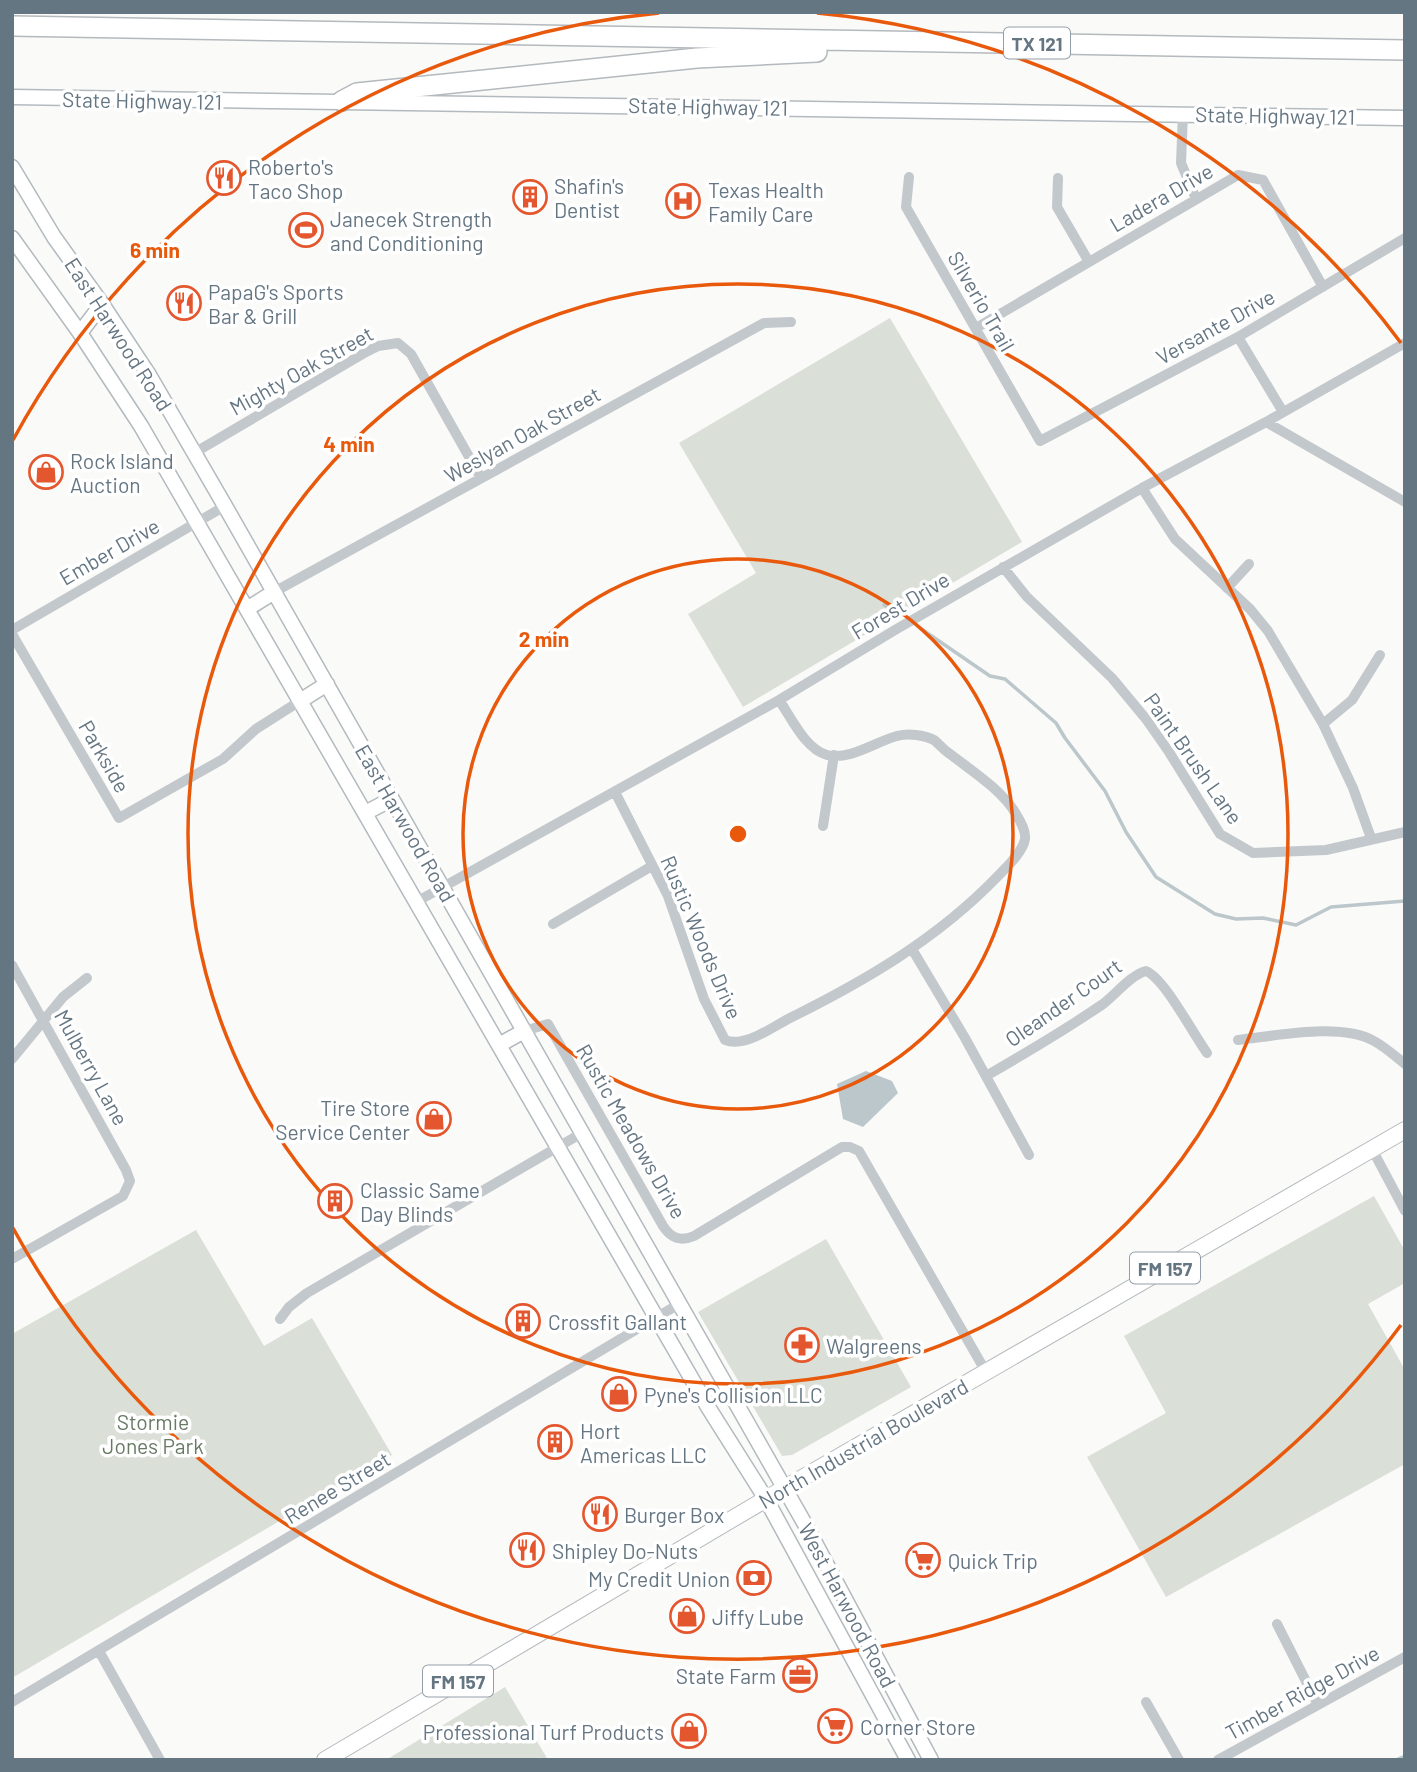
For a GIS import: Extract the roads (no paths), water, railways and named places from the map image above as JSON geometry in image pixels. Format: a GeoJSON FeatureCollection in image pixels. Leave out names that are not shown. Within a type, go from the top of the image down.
{"type":"FeatureCollection","features":[{"type":"Feature","properties":{"kind":"highway","name":"TX 121"},"geometry":{"type":"LineString","coordinates":[[12,26],[890,42],[1183,44],[1405,50]]}},
{"type":"Feature","properties":{"kind":"highway"},"geometry":{"type":"LineString","coordinates":[[342,101],[357,93],[697,58],[847,50],[890,42]]}},
{"type":"Feature","properties":{"kind":"main road","name":"State Highway 121"},"geometry":{"type":"LineString","coordinates":[[14,98],[1405,118]]}},
{"type":"Feature","properties":{"kind":"main road","name":"East Harwood Road"},"geometry":{"type":"LineString","coordinates":[[12,167],[54,237],[103,304],[149,375],[785,1488]]}},
{"type":"Feature","properties":{"kind":"main road","name":"East Harwood Road"},"geometry":{"type":"LineString","coordinates":[[12,238],[80,333],[141,426],[657,1317],[766,1499]]}},
{"type":"Feature","properties":{"kind":"main road"},"geometry":{"type":"LineString","coordinates":[[80,333],[103,304]]}},
{"type":"Feature","properties":{"kind":"main road"},"geometry":{"type":"LineString","coordinates":[[247,608],[274,592]]}},
{"type":"Feature","properties":{"kind":"main road"},"geometry":{"type":"LineString","coordinates":[[300,701],[327,684]]}},
{"type":"Feature","properties":{"kind":"main road"},"geometry":{"type":"LineString","coordinates":[[365,813],[392,799]]}},
{"type":"Feature","properties":{"kind":"main road"},"geometry":{"type":"LineString","coordinates":[[499,1045],[524,1031]]}},
{"type":"Feature","properties":{"kind":"main road","name":"North Industrial Boulevard"},"geometry":{"type":"LineString","coordinates":[[325,1760],[766,1499],[1405,1130]]}},
{"type":"Feature","properties":{"kind":"main road","name":"West Harwood Road"},"geometry":{"type":"LineString","coordinates":[[785,1488],[931,1760]]}},
{"type":"Feature","properties":{"kind":"main road","name":"West Harwood Road"},"geometry":{"type":"LineString","coordinates":[[766,1499],[908,1760]]}},
{"type":"Feature","properties":{"kind":"main road"},"geometry":{"type":"LineString","coordinates":[[861,1673],[880,1666]]}},
{"type":"Feature","properties":{"kind":"street"},"geometry":{"type":"LineString","coordinates":[[1183,113],[1181,163],[1196,200]]}},
{"type":"Feature","properties":{"kind":"street","name":"Ladera Drive"},"geometry":{"type":"LineString","coordinates":[[976,328],[1238,175],[1263,180],[1323,287]]}},
{"type":"Feature","properties":{"kind":"street","name":"Silverio Trail"},"geometry":{"type":"LineString","coordinates":[[909,177],[906,207],[1040,441]]}},
{"type":"Feature","properties":{"kind":"street"},"geometry":{"type":"LineString","coordinates":[[1058,178],[1056,207],[1089,262]]}},
{"type":"Feature","properties":{"kind":"street","name":"Versante Drive"},"geometry":{"type":"LineString","coordinates":[[1040,441],[1238,337],[1405,238]]}},
{"type":"Feature","properties":{"kind":"street","name":"Weslyan Oak Street"},"geometry":{"type":"LineString","coordinates":[[274,592],[764,323],[791,322]]}},
{"type":"Feature","properties":{"kind":"street"},"geometry":{"type":"LineString","coordinates":[[1238,337],[1283,412]]}},
{"type":"Feature","properties":{"kind":"street","name":"Mighty Oak Street"},"geometry":{"type":"LineString","coordinates":[[194,453],[366,352],[378,346],[398,343],[411,354],[481,478]]}},
{"type":"Feature","properties":{"kind":"street","name":"Forest Drive"},"geometry":{"type":"LineString","coordinates":[[416,902],[779,700],[1142,488],[1405,343]]}},
{"type":"Feature","properties":{"kind":"street"},"geometry":{"type":"LineString","coordinates":[[1266,422],[1405,502]]}},
{"type":"Feature","properties":{"kind":"street"},"geometry":{"type":"LineString","coordinates":[[1142,488],[1175,539],[1250,610],[1268,631],[1323,724],[1353,788],[1371,838]]}},
{"type":"Feature","properties":{"kind":"street","name":"Ember Drive"},"geometry":{"type":"LineString","coordinates":[[12,632],[225,506]]}},
{"type":"Feature","properties":{"kind":"street"},"geometry":{"type":"LineString","coordinates":[[1227,589],[1249,564]]}},
{"type":"Feature","properties":{"kind":"street","name":"Paint Brush Lane"},"geometry":{"type":"LineString","coordinates":[[1003,567],[1027,597],[1112,678],[1146,719],[1220,834],[1253,853],[1326,850],[1405,832]]}},
{"type":"Feature","properties":{"kind":"street","name":"Parkside"},"geometry":{"type":"LineString","coordinates":[[12,632],[119,818],[223,759],[256,729],[300,701]]}},
{"type":"Feature","properties":{"kind":"street"},"geometry":{"type":"LineString","coordinates":[[1323,724],[1352,700],[1380,655]]}},
{"type":"Feature","properties":{"kind":"street"},"geometry":{"type":"LineString","coordinates":[[779,700],[810,745],[827,755],[834,755],[822,826]]}},
{"type":"Feature","properties":{"kind":"street","name":"Rustic Woods Drive"},"geometry":{"type":"LineString","coordinates":[[615,792],[668,895],[714,1021],[725,1040],[731,1042],[757,1035],[838,995],[912,949],[974,900],[1006,868],[1023,845],[1024,829],[1005,800],[933,740],[917,735],[898,736],[852,754],[834,755]]}},
{"type":"Feature","properties":{"kind":"street"},"geometry":{"type":"LineString","coordinates":[[553,924],[652,866]]}},
{"type":"Feature","properties":{"kind":"street"},"geometry":{"type":"LineString","coordinates":[[912,949],[986,1076],[1028,1155]]}},
{"type":"Feature","properties":{"kind":"street","name":"Mulberry Lane"},"geometry":{"type":"LineString","coordinates":[[12,965],[127,1170],[130,1181],[123,1196],[12,1259]]}},
{"type":"Feature","properties":{"kind":"street","name":"Oleander Court"},"geometry":{"type":"LineString","coordinates":[[986,1076],[1055,1037],[1120,991],[1135,976],[1146,971],[1153,974],[1207,1053]]}},
{"type":"Feature","properties":{"kind":"street"},"geometry":{"type":"LineString","coordinates":[[12,1059],[63,997],[87,978]]}},
{"type":"Feature","properties":{"kind":"street","name":"Rustic Meadows Drive"},"geometry":{"type":"LineString","coordinates":[[524,1031],[548,1024],[663,1226],[669,1235],[676,1239],[694,1236],[842,1147],[859,1151],[986,1372]]}},
{"type":"Feature","properties":{"kind":"street"},"geometry":{"type":"LineString","coordinates":[[1238,1040],[1317,1032],[1360,1035],[1386,1048],[1405,1064]]}},
{"type":"Feature","properties":{"kind":"street"},"geometry":{"type":"LineString","coordinates":[[280,1319],[289,1307],[307,1293],[582,1133]]}},
{"type":"Feature","properties":{"kind":"street"},"geometry":{"type":"LineString","coordinates":[[1372,1149],[1405,1211]]}},
{"type":"Feature","properties":{"kind":"street","name":"Renee Street"},"geometry":{"type":"LineString","coordinates":[[12,1702],[679,1304]]}},
{"type":"Feature","properties":{"kind":"street"},"geometry":{"type":"LineString","coordinates":[[1277,1624],[1318,1705]]}},
{"type":"Feature","properties":{"kind":"street"},"geometry":{"type":"LineString","coordinates":[[99,1651],[160,1760]]}},
{"type":"Feature","properties":{"kind":"street","name":"Timber Ridge Drive"},"geometry":{"type":"LineString","coordinates":[[1218,1760],[1405,1657]]}},
{"type":"Feature","properties":{"kind":"street"},"geometry":{"type":"LineString","coordinates":[[1146,1702],[1179,1760]]}},
{"type":"Feature","properties":{"kind":"waterway"},"geometry":{"type":"LineString","coordinates":[[884,605],[898,613]]}},
{"type":"Feature","properties":{"kind":"waterway"},"geometry":{"type":"LineString","coordinates":[[920,628],[990,676],[1005,679],[1056,723],[1105,791],[1126,832],[1156,877],[1215,914],[1236,919],[1263,918],[1296,925],[1331,907],[1405,901]]}},
{"type":"Feature","properties":{"kind":"waterway"},"geometry":{"type":"LineString","coordinates":[[1396,1760],[1405,1756]]}},
{"type":"Feature","properties":{"kind":"place","name":"Roberto's Taco Shop"},"geometry":{"type":"Point","coordinates":[224,178]}},
{"type":"Feature","properties":{"kind":"place","name":"Shafin's Dentist"},"geometry":{"type":"Point","coordinates":[530,197]}},
{"type":"Feature","properties":{"kind":"place","name":"Texas Health Family Care"},"geometry":{"type":"Point","coordinates":[683,201]}},
{"type":"Feature","properties":{"kind":"place","name":"Janecek Strength and Conditioning"},"geometry":{"type":"Point","coordinates":[306,230]}},
{"type":"Feature","properties":{"kind":"place","name":"PapaG's Sports Bar & Grill"},"geometry":{"type":"Point","coordinates":[184,303]}},
{"type":"Feature","properties":{"kind":"place","name":"Rock Island Auction"},"geometry":{"type":"Point","coordinates":[46,472]}},
{"type":"Feature","properties":{"kind":"place","name":"Tire Store Service Center"},"geometry":{"type":"Point","coordinates":[434,1119]}},
{"type":"Feature","properties":{"kind":"place","name":"Classic Same Day Blinds"},"geometry":{"type":"Point","coordinates":[335,1201]}},
{"type":"Feature","properties":{"kind":"place","name":"Crossfit Gallant"},"geometry":{"type":"Point","coordinates":[523,1321]}},
{"type":"Feature","properties":{"kind":"place","name":"Walgreens"},"geometry":{"type":"Point","coordinates":[802,1345]}},
{"type":"Feature","properties":{"kind":"place","name":"Pyne's Collision LLC"},"geometry":{"type":"Point","coordinates":[619,1394]}},
{"type":"Feature","properties":{"kind":"place","name":"Hort Americas LLC"},"geometry":{"type":"Point","coordinates":[555,1442]}},
{"type":"Feature","properties":{"kind":"place","name":"Burger Box"},"geometry":{"type":"Point","coordinates":[600,1514]}},
{"type":"Feature","properties":{"kind":"place","name":"Shipley Do-Nuts"},"geometry":{"type":"Point","coordinates":[527,1550]}},
{"type":"Feature","properties":{"kind":"place","name":"Quick Trip"},"geometry":{"type":"Point","coordinates":[923,1560]}},
{"type":"Feature","properties":{"kind":"place","name":"My Credit Union"},"geometry":{"type":"Point","coordinates":[754,1578]}},
{"type":"Feature","properties":{"kind":"place","name":"Jiffy Lube"},"geometry":{"type":"Point","coordinates":[687,1616]}},
{"type":"Feature","properties":{"kind":"place","name":"State Farm"},"geometry":{"type":"Point","coordinates":[800,1675]}},
{"type":"Feature","properties":{"kind":"place","name":"Corner Store"},"geometry":{"type":"Point","coordinates":[835,1726]}},
{"type":"Feature","properties":{"kind":"place","name":"Professional Turf Products"},"geometry":{"type":"Point","coordinates":[689,1731]}},
{"type":"Feature","properties":{"kind":"park label","name":"Stormie Jones Park"},"geometry":{"type":"Point","coordinates":[153,1433]}}]}
